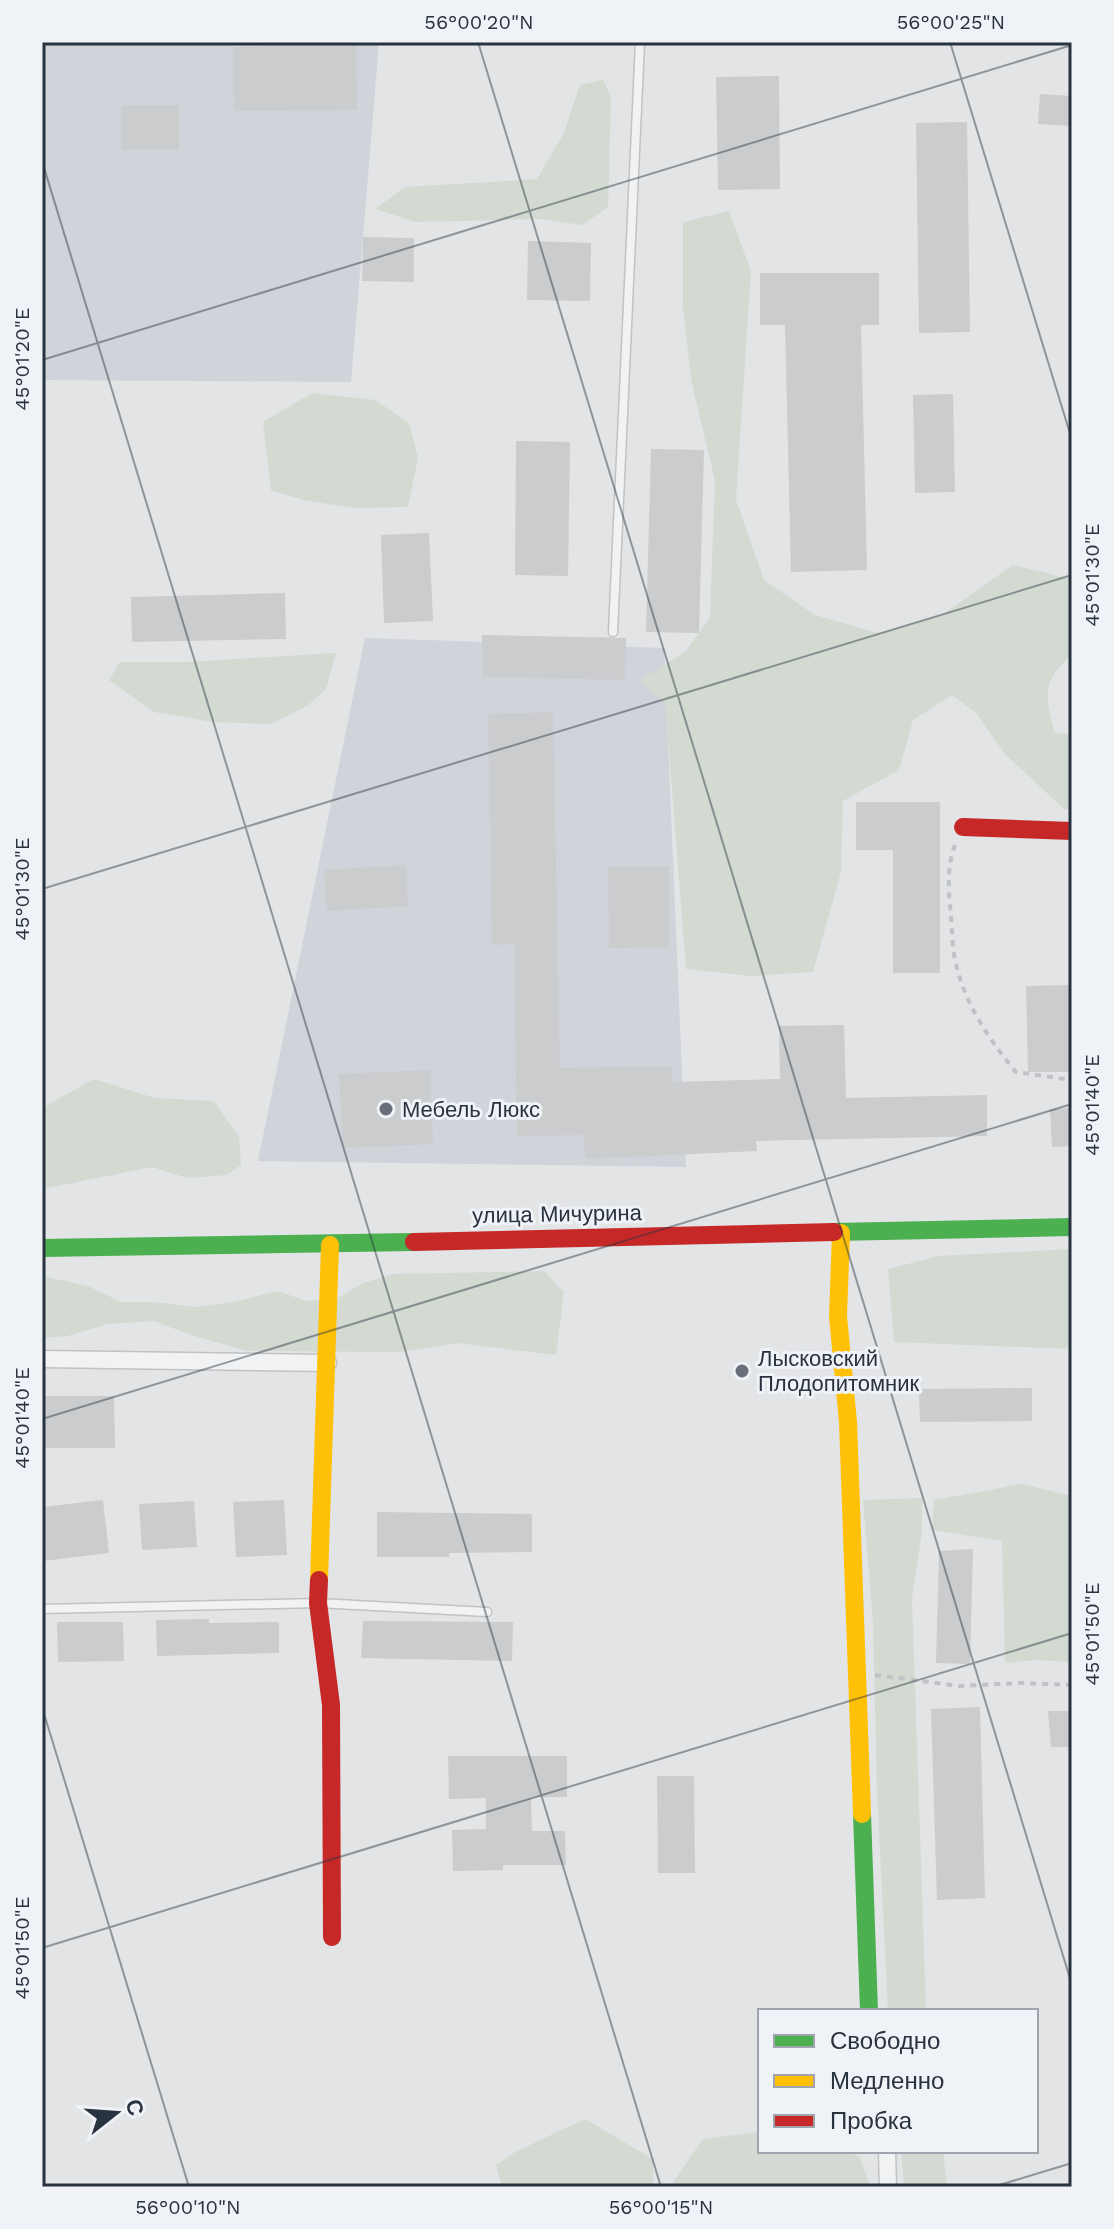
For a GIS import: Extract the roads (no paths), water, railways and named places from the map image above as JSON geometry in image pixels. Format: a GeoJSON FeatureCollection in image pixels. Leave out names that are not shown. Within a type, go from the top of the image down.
{"type":"FeatureCollection","features":[{"type":"Feature","properties":{"kind":"street"},"geometry":{"type":"LineString","coordinates":[[963,827],[1072,831]]}},
{"type":"Feature","properties":{"kind":"street","name":"улица Мичурина"},"geometry":{"type":"LineString","coordinates":[[42,1248],[330,1245],[1072,1227]]}},
{"type":"Feature","properties":{"kind":"street"},"geometry":{"type":"LineString","coordinates":[[841,1233],[838,1316],[848,1422],[869,2009]]}},
{"type":"Feature","properties":{"kind":"street"},"geometry":{"type":"LineString","coordinates":[[330,1245],[318,1603],[331,1705],[332,1937]]}},
{"type":"Feature","properties":{"kind":"street"},"geometry":{"type":"LineString","coordinates":[[42,1359],[328,1363]]}},
{"type":"Feature","properties":{"kind":"street"},"geometry":{"type":"LineString","coordinates":[[887,2153],[888,2187]]}},
{"type":"Feature","properties":{"kind":"lane"},"geometry":{"type":"LineString","coordinates":[[613,632],[640,42]]}},
{"type":"Feature","properties":{"kind":"lane"},"geometry":{"type":"LineString","coordinates":[[42,1609],[318,1603],[487,1612]]}},
{"type":"Feature","properties":{"kind":"place","name":"Мебель Люкс"},"geometry":{"type":"Point","coordinates":[386,1109]}},
{"type":"Feature","properties":{"kind":"place","name":"Лысковский Плодопитомник"},"geometry":{"type":"Point","coordinates":[742,1371]}}]}
